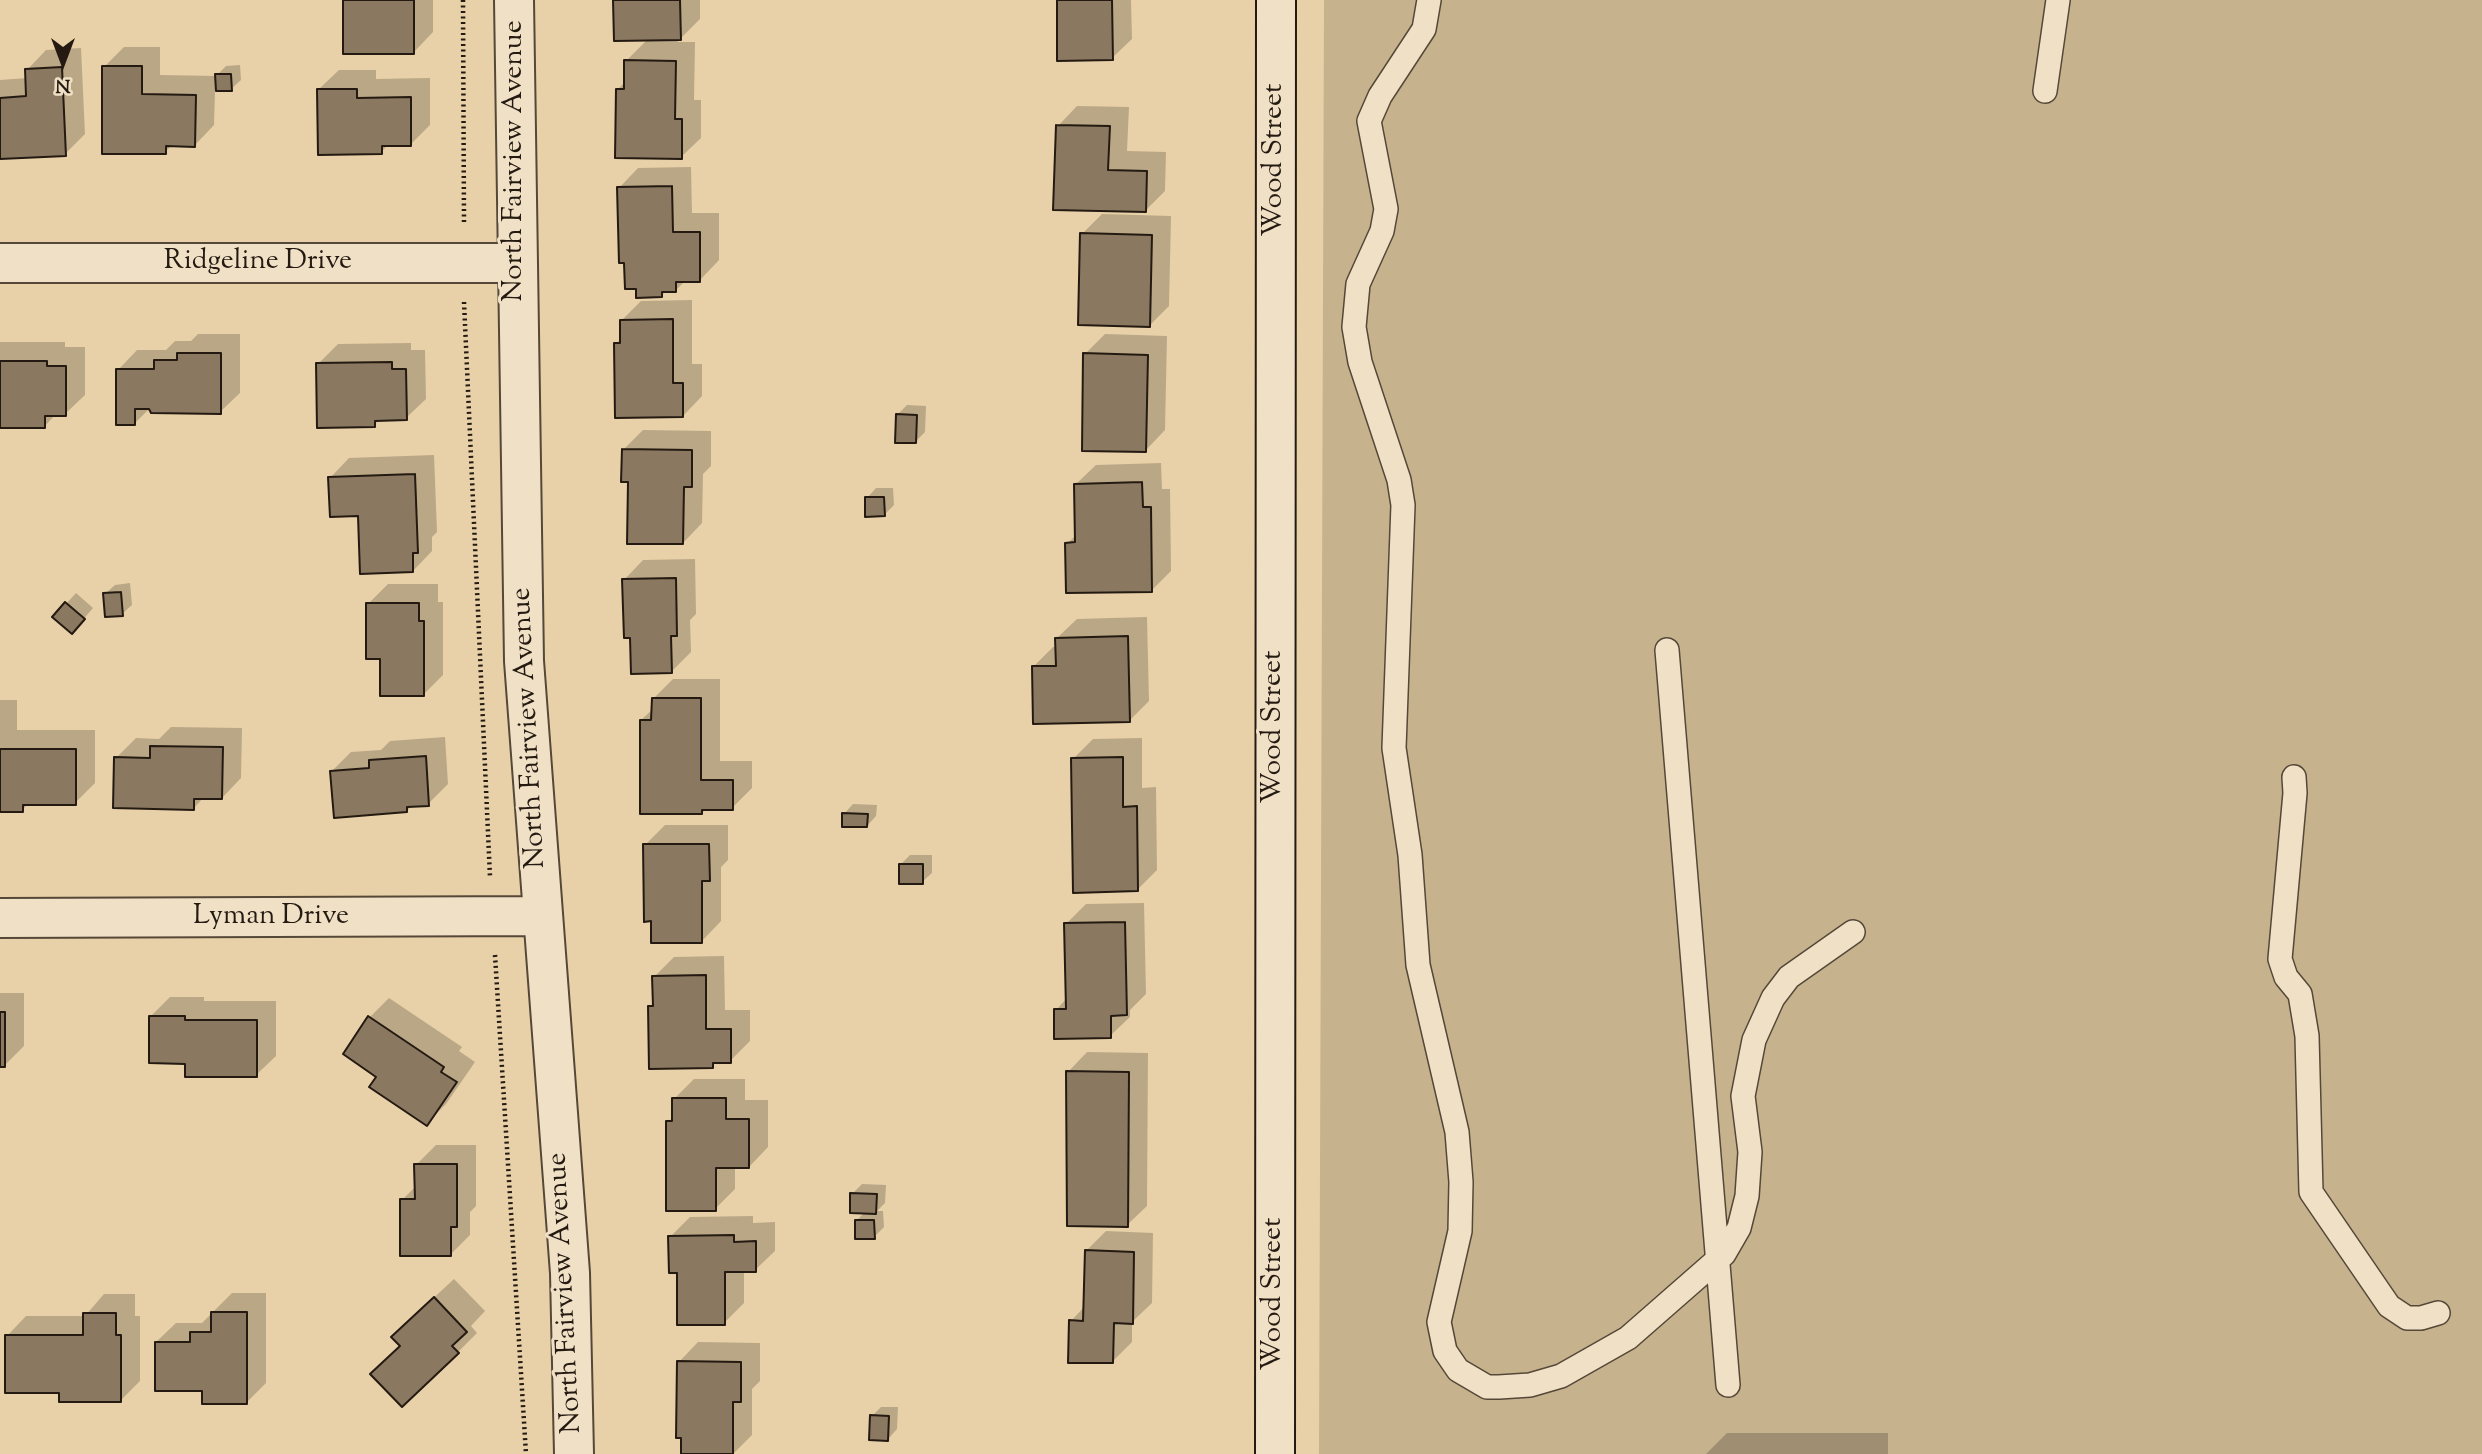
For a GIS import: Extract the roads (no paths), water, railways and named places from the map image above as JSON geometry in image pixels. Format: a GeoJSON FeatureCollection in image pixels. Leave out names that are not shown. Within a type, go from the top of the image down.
{"type":"FeatureCollection","features":[{"type":"Feature","properties":{"kind":"street","name":"North Fairview Avenue"},"geometry":{"type":"LineString","coordinates":[[514,0],[524,648],[570,1273],[574,1454]]}},
{"type":"Feature","properties":{"kind":"street","name":"Wood Street"},"geometry":{"type":"LineString","coordinates":[[1275,1454],[1276,0]]}},
{"type":"Feature","properties":{"kind":"street","name":"Ridgeline Drive"},"geometry":{"type":"LineString","coordinates":[[0,263],[516,263]]}},
{"type":"Feature","properties":{"kind":"street","name":"Lyman Drive"},"geometry":{"type":"LineString","coordinates":[[0,918],[542,916]]}},
{"type":"Feature","properties":{"kind":"lane"},"geometry":{"type":"LineString","coordinates":[[1429,0],[1424,29],[1380,96],[1368,121],[1386,209],[1382,231],[1358,284],[1354,327],[1360,362],[1399,480],[1403,505],[1394,748],[1410,855],[1415,946],[1457,1132],[1461,1182],[1460,1231],[1439,1322],[1445,1351],[1458,1370],[1487,1387],[1511,1387],[1544,1382],[1577,1369],[1628,1338],[1718,1261],[1733,1242],[1747,1196],[1749,1152],[1743,1096],[1754,1040],[1773,998],[1789,977],[1853,932]]}},
{"type":"Feature","properties":{"kind":"lane"},"geometry":{"type":"LineString","coordinates":[[2045,91],[2058,0]]}},
{"type":"Feature","properties":{"kind":"lane"},"geometry":{"type":"LineString","coordinates":[[1667,650],[1728,1385]]}},
{"type":"Feature","properties":{"kind":"lane"},"geometry":{"type":"LineString","coordinates":[[2294,777],[2295,793],[2280,959],[2286,977],[2300,995],[2307,1036],[2311,1192],[2389,1306],[2407,1318],[2421,1318],[2438,1313]]}}]}
